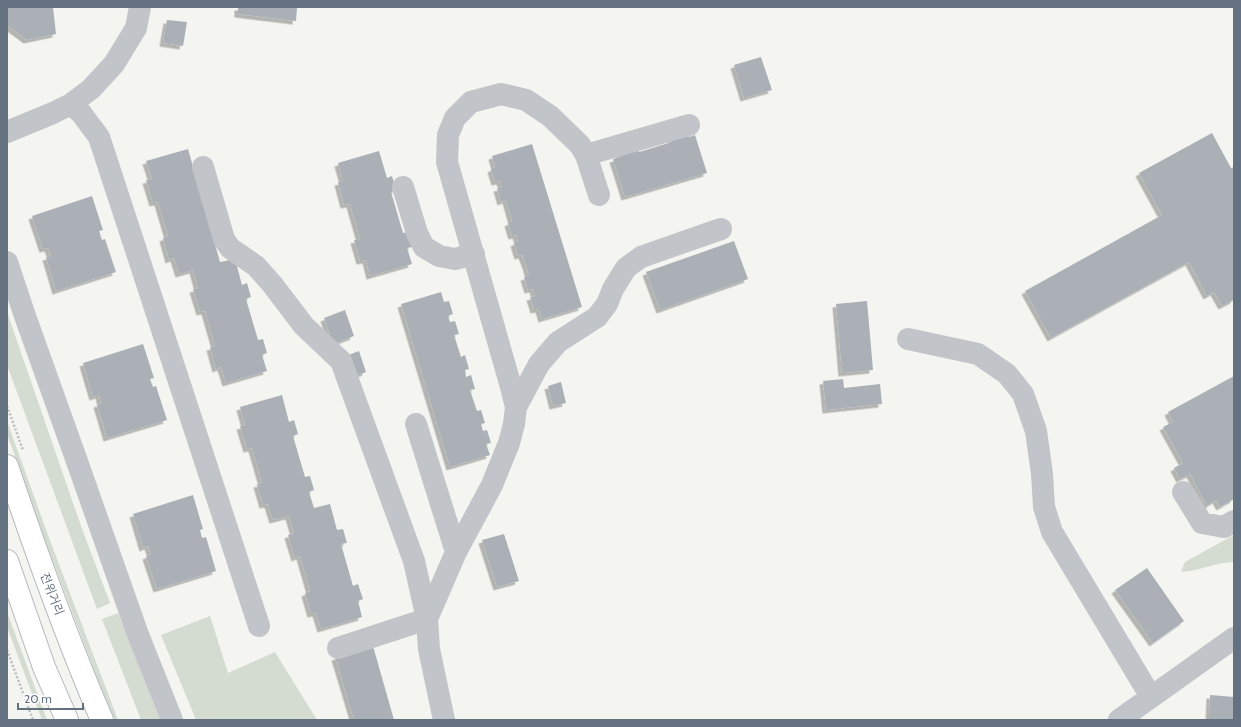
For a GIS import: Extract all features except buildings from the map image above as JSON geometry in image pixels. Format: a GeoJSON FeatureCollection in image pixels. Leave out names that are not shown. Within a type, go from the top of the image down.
{"type":"FeatureCollection","features":[{"type":"Feature","properties":{"kind":"main road","name":"전위거리"},"geometry":{"type":"LineString","coordinates":[[7,466],[44,573],[83,676],[102,720]]}},
{"type":"Feature","properties":{"kind":"main road"},"geometry":{"type":"LineString","coordinates":[[7,561],[44,667],[67,720]]}},
{"type":"Feature","properties":{"kind":"street"},"geometry":{"type":"LineString","coordinates":[[7,132],[71,104],[91,89],[114,64],[136,28],[140,7]]}},
{"type":"Feature","properties":{"kind":"street"},"geometry":{"type":"LineString","coordinates":[[516,407],[447,162],[448,135],[456,118],[471,102],[501,94],[526,100],[550,116],[580,145],[586,155],[599,195]]}},
{"type":"Feature","properties":{"kind":"street"},"geometry":{"type":"LineString","coordinates":[[71,104],[81,113],[100,137],[259,626]]}},
{"type":"Feature","properties":{"kind":"street"},"geometry":{"type":"LineString","coordinates":[[586,155],[689,125]]}},
{"type":"Feature","properties":{"kind":"street"},"geometry":{"type":"LineString","coordinates":[[203,167],[224,238],[230,248],[256,266],[272,284],[304,326],[341,361],[414,561],[427,619],[429,649],[444,720]]}},
{"type":"Feature","properties":{"kind":"street"},"geometry":{"type":"LineString","coordinates":[[403,187],[417,233],[424,246],[439,256],[456,259],[474,254]]}},
{"type":"Feature","properties":{"kind":"street"},"geometry":{"type":"LineString","coordinates":[[338,648],[427,619],[456,552],[492,485],[509,443],[514,424],[516,407],[539,364],[558,342],[597,317],[607,304],[613,289],[626,268],[640,257],[722,229]]}},
{"type":"Feature","properties":{"kind":"street"},"geometry":{"type":"LineString","coordinates":[[7,262],[134,625],[172,720]]}},
{"type":"Feature","properties":{"kind":"street"},"geometry":{"type":"LineString","coordinates":[[908,340],[978,354],[1007,374],[1023,394],[1036,431],[1042,474],[1044,507],[1052,532],[1151,697]]}},
{"type":"Feature","properties":{"kind":"street"},"geometry":{"type":"LineString","coordinates":[[416,424],[456,552]]}},
{"type":"Feature","properties":{"kind":"street"},"geometry":{"type":"LineString","coordinates":[[1183,492],[1202,523],[1224,527],[1234,522]]}},
{"type":"Feature","properties":{"kind":"street"},"geometry":{"type":"LineString","coordinates":[[1119,720],[1234,638]]}},
{"type":"Feature","properties":{"kind":"path"},"geometry":{"type":"LineString","coordinates":[[7,650],[33,720]]}},
{"type":"Feature","properties":{"kind":"shaded area"},"geometry":{"type":"Polygon","coordinates":[[[7,312],[81,526],[110,603],[97,609],[7,365],[7,312]]]}},
{"type":"Feature","properties":{"kind":"shaded area"},"geometry":{"type":"Polygon","coordinates":[[[7,421],[49,538],[118,720],[113,720],[45,540],[7,434],[7,421]]]}},
{"type":"Feature","properties":{"kind":"shaded area"},"geometry":{"type":"Polygon","coordinates":[[[1234,535],[1234,562],[1221,563],[1181,572],[1185,562],[1234,535]]]}},
{"type":"Feature","properties":{"kind":"shaded area"},"geometry":{"type":"Polygon","coordinates":[[[7,612],[47,720],[42,720],[7,627],[7,612]]]}},
{"type":"Feature","properties":{"kind":"shaded area"},"geometry":{"type":"Polygon","coordinates":[[[118,613],[160,720],[141,720],[102,619],[118,613]]]}},
{"type":"Feature","properties":{"kind":"shaded area"},"geometry":{"type":"Polygon","coordinates":[[[210,616],[228,673],[275,652],[317,720],[196,720],[161,635],[210,616]]]}}]}
